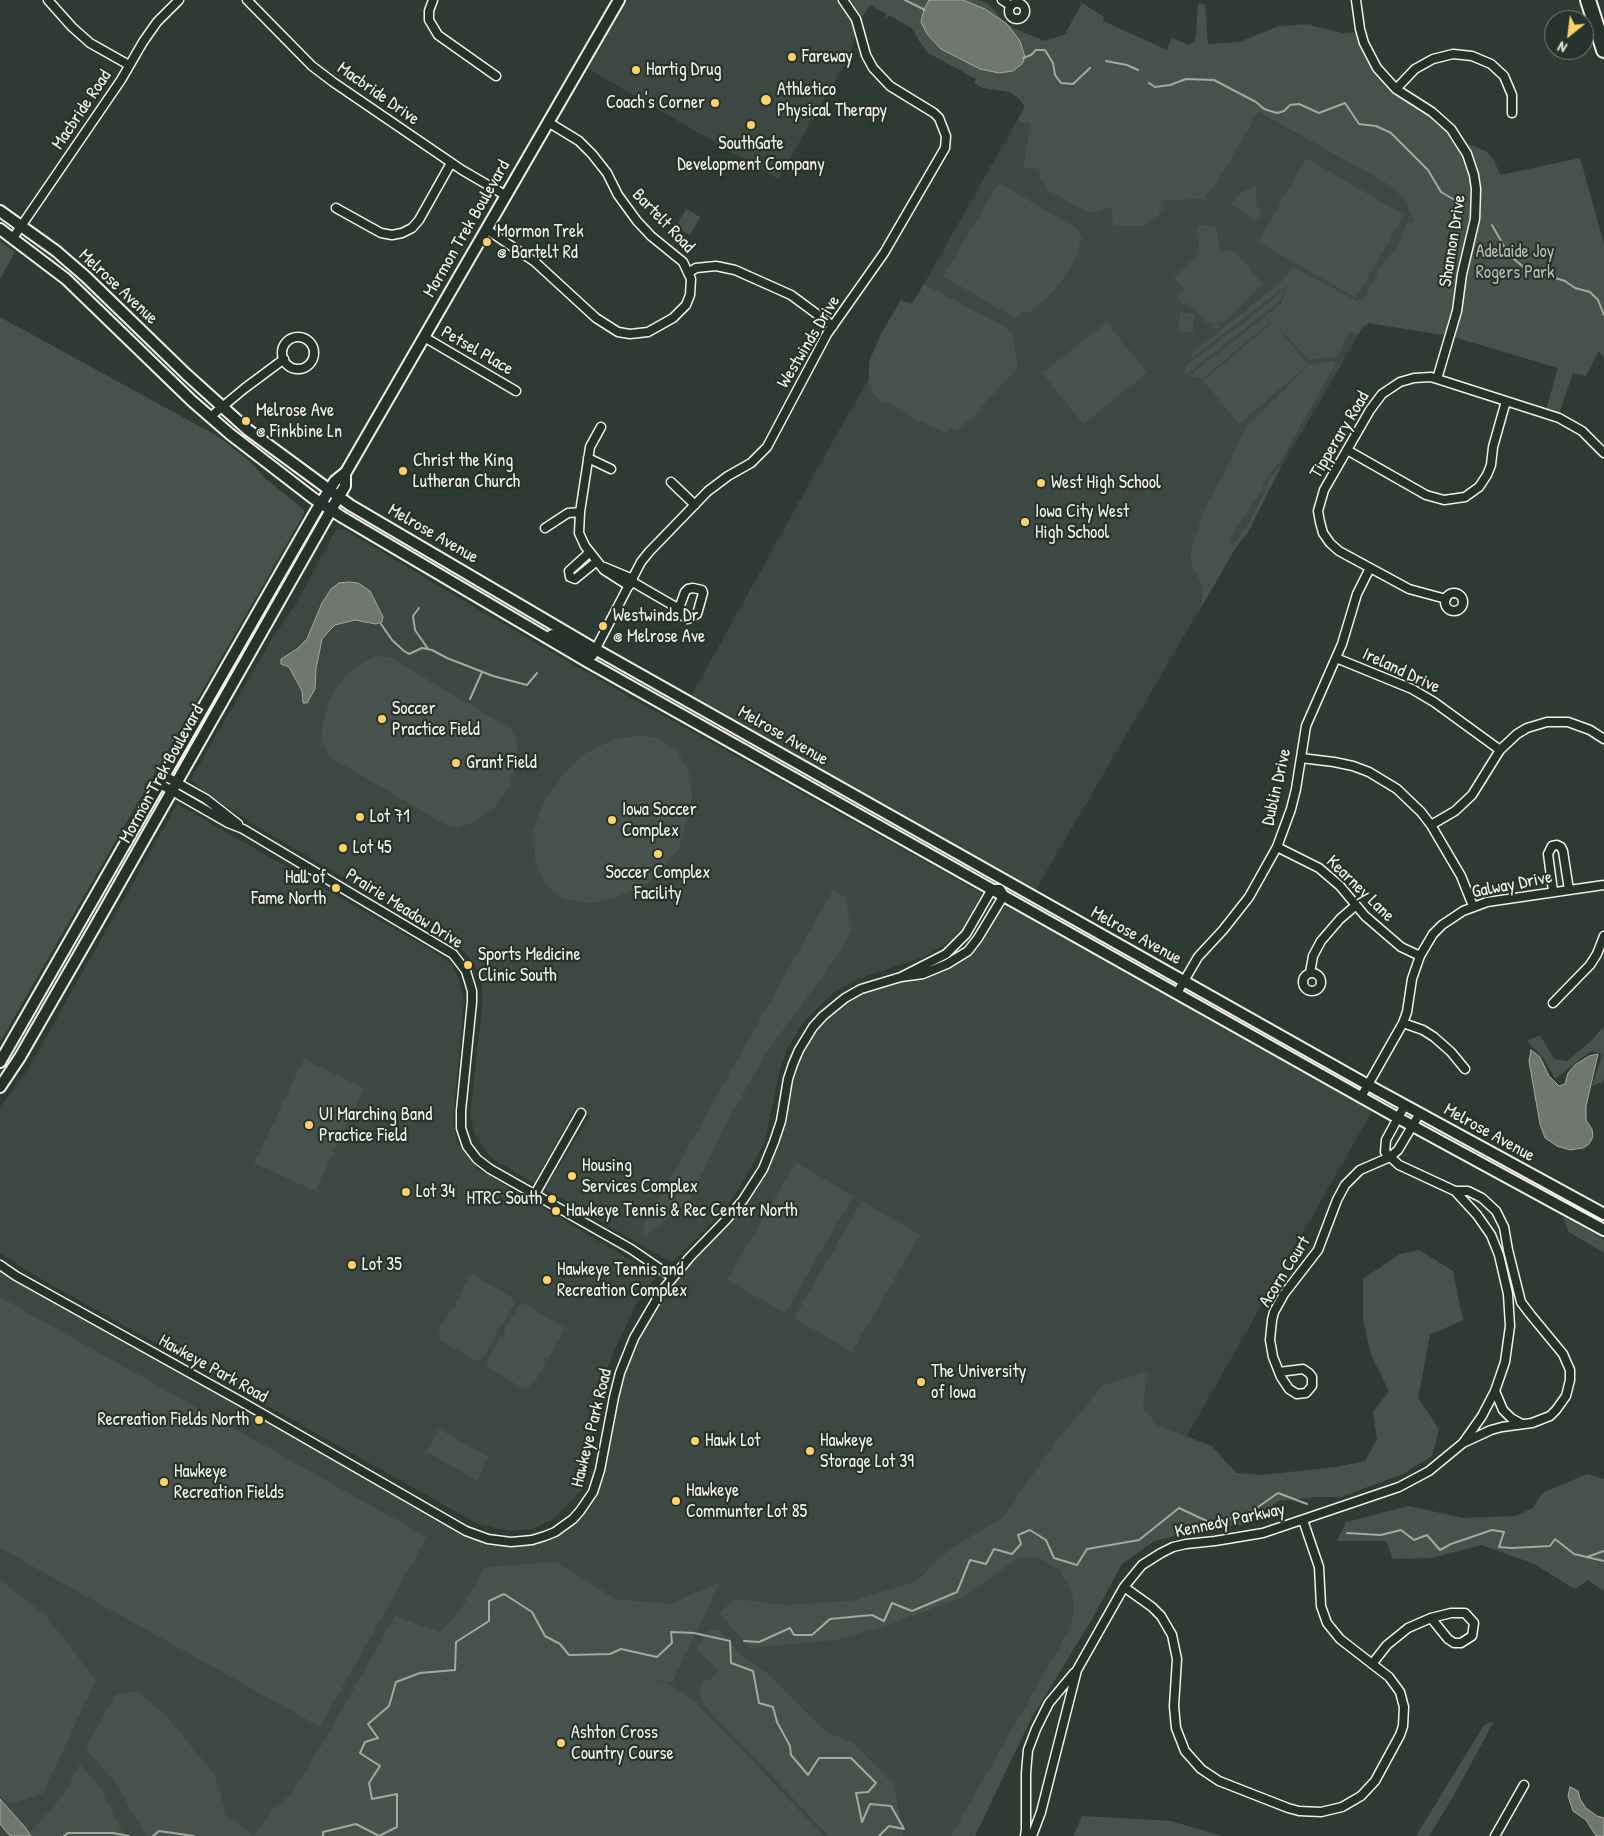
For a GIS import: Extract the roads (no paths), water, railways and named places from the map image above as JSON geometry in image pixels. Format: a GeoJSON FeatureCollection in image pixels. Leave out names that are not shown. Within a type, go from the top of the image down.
{"type":"FeatureCollection","features":[{"type":"Feature","properties":{"kind":"highway"},"geometry":{"type":"LineString","coordinates":[[1588,0],[1604,50]]}},
{"type":"Feature","properties":{"kind":"main road","name":"Mormon Trek Boulevard"},"geometry":{"type":"LineString","coordinates":[[0,1062],[321,503],[335,481],[345,474],[619,0]]}},
{"type":"Feature","properties":{"kind":"main road","name":"Melrose Avenue"},"geometry":{"type":"LineString","coordinates":[[0,211],[56,252],[86,277],[221,406],[272,449],[339,497],[592,656],[992,889],[1412,1126],[1604,1230]]}},
{"type":"Feature","properties":{"kind":"main road","name":"Melrose Avenue"},"geometry":{"type":"LineString","coordinates":[[0,229],[66,279],[210,417],[265,461],[332,510],[536,632],[592,656],[1604,1214]]}},
{"type":"Feature","properties":{"kind":"main road","name":"Mormon Trek Boulevard"},"geometry":{"type":"LineString","coordinates":[[0,1087],[25,1049],[332,510],[345,486],[345,474]]}},
{"type":"Feature","properties":{"kind":"street"},"geometry":{"type":"LineString","coordinates":[[48,0],[72,27],[90,43],[129,65]]}},
{"type":"Feature","properties":{"kind":"street","name":"Macbride Road"},"geometry":{"type":"LineString","coordinates":[[13,238],[91,125],[143,42],[157,22],[179,0]]}},
{"type":"Feature","properties":{"kind":"street","name":"Macbride Drive"},"geometry":{"type":"LineString","coordinates":[[247,0],[312,66],[451,163],[505,195]]}},
{"type":"Feature","properties":{"kind":"street"},"geometry":{"type":"LineString","coordinates":[[433,0],[429,11],[429,20],[438,35],[496,76]]}},
{"type":"Feature","properties":{"kind":"street","name":"Westwinds Drive"},"geometry":{"type":"LineString","coordinates":[[592,656],[649,552],[715,486],[738,469],[751,463],[767,447],[815,356],[833,326],[884,253],[942,155],[946,142],[943,125],[939,118],[890,86],[872,68],[852,10],[843,0]]}},
{"type":"Feature","properties":{"kind":"street"},"geometry":{"type":"LineString","coordinates":[[1002,0],[1011,6]]}},
{"type":"Feature","properties":{"kind":"street","name":"Shannon Drive"},"geometry":{"type":"LineString","coordinates":[[1356,0],[1360,29],[1370,57],[1396,89],[1432,112],[1451,129],[1467,154],[1474,175],[1476,189],[1475,219],[1462,274],[1457,311],[1437,379]]}},
{"type":"Feature","properties":{"kind":"street"},"geometry":{"type":"LineString","coordinates":[[1396,89],[1414,69],[1433,58],[1453,54],[1472,56],[1491,64],[1504,76],[1512,95],[1512,113]]}},
{"type":"Feature","properties":{"kind":"street","name":"Bartelt Road"},"geometry":{"type":"LineString","coordinates":[[486,230],[535,262],[596,318],[621,333],[648,332],[673,318],[683,308],[690,295],[690,279],[683,262],[637,221],[618,195],[607,173],[592,154],[579,141],[548,122]]}},
{"type":"Feature","properties":{"kind":"street"},"geometry":{"type":"LineString","coordinates":[[336,208],[381,233],[392,235],[402,233],[412,228],[419,220],[451,163]]}},
{"type":"Feature","properties":{"kind":"street"},"geometry":{"type":"LineString","coordinates":[[688,273],[696,268],[716,266],[735,270],[791,296],[833,326]]}},
{"type":"Feature","properties":{"kind":"street","name":"Petsel Place"},"geometry":{"type":"LineString","coordinates":[[424,337],[516,391]]}},
{"type":"Feature","properties":{"kind":"street"},"geometry":{"type":"LineString","coordinates":[[303,338],[312,345],[313,357],[304,368],[292,367],[284,359],[284,346],[289,340],[303,338]]}},
{"type":"Feature","properties":{"kind":"street"},"geometry":{"type":"LineString","coordinates":[[210,417],[221,406],[284,359]]}},
{"type":"Feature","properties":{"kind":"street","name":"Tipperary Road"},"geometry":{"type":"LineString","coordinates":[[1446,599],[1409,589],[1340,551],[1330,543],[1323,533],[1318,511],[1320,502],[1370,410],[1387,389],[1409,379],[1431,377],[1559,418],[1570,423],[1588,436],[1604,452]]}},
{"type":"Feature","properties":{"kind":"street"},"geometry":{"type":"LineString","coordinates":[[1347,450],[1426,495],[1444,500],[1465,497],[1479,487],[1487,475],[1506,401]]}},
{"type":"Feature","properties":{"kind":"street"},"geometry":{"type":"LineString","coordinates":[[601,427],[590,448],[580,512],[579,533],[590,552],[607,574],[631,582],[674,606],[678,611]]}},
{"type":"Feature","properties":{"kind":"street"},"geometry":{"type":"LineString","coordinates":[[588,458],[611,469]]}},
{"type":"Feature","properties":{"kind":"street"},"geometry":{"type":"LineString","coordinates":[[671,482],[695,505]]}},
{"type":"Feature","properties":{"kind":"street"},"geometry":{"type":"LineString","coordinates":[[545,528],[568,513],[580,512]]}},
{"type":"Feature","properties":{"kind":"street"},"geometry":{"type":"LineString","coordinates":[[590,552],[569,571],[570,577],[575,579],[598,562]]}},
{"type":"Feature","properties":{"kind":"street","name":"Dublin Drive"},"geometry":{"type":"LineString","coordinates":[[1177,994],[1198,957],[1229,923],[1249,897],[1277,847],[1291,808],[1308,720],[1344,638],[1356,594],[1370,568]]}},
{"type":"Feature","properties":{"kind":"street","name":"Ireland Drive"},"geometry":{"type":"LineString","coordinates":[[1336,658],[1371,674],[1412,689],[1434,702],[1500,750]]}},
{"type":"Feature","properties":{"kind":"street"},"geometry":{"type":"LineString","coordinates":[[1431,826],[1455,811],[1472,795],[1500,750],[1517,734],[1547,722],[1568,722],[1580,725],[1604,739]]}},
{"type":"Feature","properties":{"kind":"street"},"geometry":{"type":"LineString","coordinates":[[1301,758],[1353,766],[1376,776],[1410,800],[1431,826],[1462,876],[1474,906]]}},
{"type":"Feature","properties":{"kind":"street","name":"Prairie Meadow Drive"},"geometry":{"type":"LineString","coordinates":[[162,780],[174,786],[228,823],[243,829],[453,954],[462,964],[469,979],[472,997],[460,1111],[467,1146],[482,1164],[643,1256],[672,1277]]}},
{"type":"Feature","properties":{"kind":"street"},"geometry":{"type":"LineString","coordinates":[[1553,891],[1548,854],[1552,846],[1557,845],[1563,851],[1569,890]]}},
{"type":"Feature","properties":{"kind":"street","name":"Kearney Lane"},"geometry":{"type":"LineString","coordinates":[[1277,847],[1319,868],[1340,886],[1364,916],[1401,947],[1420,956]]}},
{"type":"Feature","properties":{"kind":"street","name":"Galway Drive"},"geometry":{"type":"LineString","coordinates":[[1361,1097],[1403,1023],[1407,1012],[1412,979],[1420,956],[1433,934],[1442,925],[1474,906],[1494,900],[1604,884]]}},
{"type":"Feature","properties":{"kind":"street","name":"Hawkeye Park Road"},"geometry":{"type":"LineString","coordinates":[[901,977],[938,958],[954,947],[966,934],[992,889]]}},
{"type":"Feature","properties":{"kind":"street","name":"Hawkeye Park Road"},"geometry":{"type":"LineString","coordinates":[[0,1266],[251,1407],[466,1531],[488,1539],[510,1542],[532,1540],[555,1532],[573,1519],[588,1502],[593,1492],[600,1470],[612,1404],[620,1373],[643,1322],[672,1277],[743,1200],[763,1169],[781,1121],[788,1079],[793,1064],[799,1050],[813,1028],[823,1016],[845,998],[862,989],[901,977],[924,974],[961,956],[978,938],[1004,895]]}},
{"type":"Feature","properties":{"kind":"street"},"geometry":{"type":"LineString","coordinates":[[1310,973],[1313,956],[1321,941],[1340,919],[1355,906]]}},
{"type":"Feature","properties":{"kind":"street"},"geometry":{"type":"LineString","coordinates":[[1553,1003],[1590,965],[1597,954],[1604,936]]}},
{"type":"Feature","properties":{"kind":"street"},"geometry":{"type":"LineString","coordinates":[[1403,1023],[1423,1030],[1434,1037],[1451,1052],[1465,1069]]}},
{"type":"Feature","properties":{"kind":"street"},"geometry":{"type":"LineString","coordinates":[[1406,1105],[1384,1146],[1385,1152],[1390,1157],[1398,1150],[1420,1113]]}},
{"type":"Feature","properties":{"kind":"street"},"geometry":{"type":"LineString","coordinates":[[534,1194],[580,1113]]}},
{"type":"Feature","properties":{"kind":"street","name":"Kennedy Parkway"},"geometry":{"type":"LineString","coordinates":[[1025,1836],[1028,1750],[1036,1729],[1050,1703],[1077,1670],[1124,1587],[1142,1565],[1173,1547],[1248,1536],[1303,1520],[1399,1487],[1429,1471],[1463,1442],[1482,1416],[1495,1391],[1504,1362],[1509,1335],[1510,1309],[1496,1245],[1478,1216],[1455,1191],[1400,1165],[1390,1157]]}},
{"type":"Feature","properties":{"kind":"street","name":"Acorn Court"},"geometry":{"type":"LineString","coordinates":[[1279,1372],[1273,1357],[1270,1340],[1272,1320],[1279,1303],[1318,1250],[1337,1200],[1346,1185],[1360,1170],[1390,1157]]}},
{"type":"Feature","properties":{"kind":"street","name":"Kennedy Parkway"},"geometry":{"type":"LineString","coordinates":[[1455,1191],[1468,1191],[1482,1198],[1491,1205],[1500,1218],[1504,1227],[1516,1286],[1522,1302],[1563,1354],[1570,1370],[1570,1380],[1566,1396],[1556,1410],[1542,1420],[1491,1430],[1463,1442]]}},
{"type":"Feature","properties":{"kind":"street"},"geometry":{"type":"LineString","coordinates":[[1478,1216],[1491,1205]]}},
{"type":"Feature","properties":{"kind":"street"},"geometry":{"type":"LineString","coordinates":[[1507,1290],[1516,1286]]}},
{"type":"Feature","properties":{"kind":"street"},"geometry":{"type":"LineString","coordinates":[[1495,1391],[1504,1410],[1522,1424]]}},
{"type":"Feature","properties":{"kind":"street"},"geometry":{"type":"LineString","coordinates":[[1124,1587],[1152,1607],[1172,1635],[1177,1659],[1174,1718],[1180,1740],[1201,1770],[1219,1781],[1288,1808],[1309,1813],[1331,1811],[1353,1802],[1375,1781],[1400,1735],[1404,1707],[1400,1692],[1389,1678],[1340,1639],[1328,1623],[1321,1606],[1320,1567],[1303,1520]]}},
{"type":"Feature","properties":{"kind":"street"},"geometry":{"type":"LineString","coordinates":[[1372,1664],[1387,1645],[1408,1628],[1431,1618],[1451,1613],[1465,1613],[1474,1623],[1472,1636],[1461,1643],[1454,1643],[1448,1639],[1431,1618]]}},
{"type":"Feature","properties":{"kind":"street","name":"Kennedy Parkway"},"geometry":{"type":"LineString","coordinates":[[1032,1836],[1041,1812],[1077,1670]]}},
{"type":"Feature","properties":{"kind":"street"},"geometry":{"type":"LineString","coordinates":[[1495,1836],[1524,1785]]}},
{"type":"Feature","properties":{"kind":"waterway"},"geometry":{"type":"LineString","coordinates":[[905,0],[925,10]]}},
{"type":"Feature","properties":{"kind":"waterway"},"geometry":{"type":"LineString","coordinates":[[1023,58],[1031,55],[1036,50],[1045,50],[1053,63],[1055,75],[1061,83],[1073,84],[1090,68]]}},
{"type":"Feature","properties":{"kind":"waterway"},"geometry":{"type":"LineString","coordinates":[[1106,61],[1127,65],[1138,70]]}},
{"type":"Feature","properties":{"kind":"waterway"},"geometry":{"type":"LineString","coordinates":[[1149,83],[1155,87],[1170,85],[1186,79],[1214,80],[1256,102],[1264,109],[1277,113],[1284,111],[1290,105],[1299,104],[1319,113],[1345,103],[1359,124],[1376,126],[1391,133],[1428,170],[1441,192],[1465,206]]}},
{"type":"Feature","properties":{"kind":"waterway"},"geometry":{"type":"LineString","coordinates":[[1492,225],[1509,255],[1526,269],[1565,281],[1575,288],[1590,292],[1598,300],[1604,315]]}},
{"type":"Feature","properties":{"kind":"waterway"},"geometry":{"type":"LineString","coordinates":[[419,608],[413,616],[415,630],[428,649]]}},
{"type":"Feature","properties":{"kind":"waterway"},"geometry":{"type":"LineString","coordinates":[[381,624],[392,640],[409,654],[422,648],[432,650],[493,676],[527,685],[537,673]]}},
{"type":"Feature","properties":{"kind":"waterway"},"geometry":{"type":"LineString","coordinates":[[470,699],[482,672]]}},
{"type":"Feature","properties":{"kind":"waterway"},"geometry":{"type":"LineString","coordinates":[[744,1641],[759,1642],[790,1628],[794,1635],[812,1635],[830,1619],[872,1615],[884,1621],[892,1603],[912,1611],[957,1592],[970,1560],[986,1564],[994,1549],[1012,1554],[1021,1544],[1018,1535],[1030,1530],[1046,1540],[1054,1558],[1077,1565],[1087,1549],[1139,1540],[1179,1508],[1211,1523],[1248,1514],[1278,1493],[1307,1504]]}},
{"type":"Feature","properties":{"kind":"waterway"},"geometry":{"type":"LineString","coordinates":[[1347,1533],[1381,1535],[1401,1530],[1414,1540],[1427,1535],[1440,1550],[1451,1544],[1492,1530],[1504,1532],[1499,1547],[1550,1546],[1555,1539],[1574,1554],[1604,1561]]}},
{"type":"Feature","properties":{"kind":"waterway"},"geometry":{"type":"LineString","coordinates":[[1587,1557],[1604,1551]]}},
{"type":"Feature","properties":{"kind":"waterway"},"geometry":{"type":"LineString","coordinates":[[379,1836],[397,1827],[397,1794],[372,1799],[369,1783],[380,1766],[360,1753],[365,1742],[378,1738],[368,1724],[389,1706],[396,1682],[420,1673],[455,1670],[456,1642],[489,1621],[489,1601],[504,1594],[532,1612],[545,1636],[560,1644],[569,1655],[610,1654],[621,1649],[657,1657],[672,1643],[671,1632],[694,1633],[730,1641],[731,1663],[753,1671],[759,1703],[773,1707],[777,1722],[790,1746],[791,1755],[808,1775],[819,1758],[851,1758],[876,1783],[868,1792],[856,1793],[862,1822],[870,1804],[891,1806],[904,1829],[889,1826],[879,1836]]}},
{"type":"Feature","properties":{"kind":"waterway"},"geometry":{"type":"LineString","coordinates":[[323,1836],[323,1832],[356,1824],[379,1836]]}},
{"type":"Feature","properties":{"kind":"waterway"},"geometry":{"type":"LineString","coordinates":[[153,1836],[159,1831],[194,1836]]}},
{"type":"Feature","properties":{"kind":"waterway"},"geometry":{"type":"LineString","coordinates":[[64,1836],[68,1833],[113,1833],[129,1836]]}},
{"type":"Feature","properties":{"kind":"place","name":"Fareway"},"geometry":{"type":"Point","coordinates":[792,57]}},
{"type":"Feature","properties":{"kind":"place","name":"Hartig Drug"},"geometry":{"type":"Point","coordinates":[636,70]}},
{"type":"Feature","properties":{"kind":"place","name":"Athletico Physical Therapy"},"geometry":{"type":"Point","coordinates":[766,100]}},
{"type":"Feature","properties":{"kind":"place","name":"Coach's Corner"},"geometry":{"type":"Point","coordinates":[715,103]}},
{"type":"Feature","properties":{"kind":"place","name":"SouthGate Development Company"},"geometry":{"type":"Point","coordinates":[751,125]}},
{"type":"Feature","properties":{"kind":"place","name":"Mormon Trek @ Bartelt Rd"},"geometry":{"type":"Point","coordinates":[487,242]}},
{"type":"Feature","properties":{"kind":"place","name":"Melrose Ave @ Finkbine Ln"},"geometry":{"type":"Point","coordinates":[246,421]}},
{"type":"Feature","properties":{"kind":"place","name":"Christ the King Lutheran Church"},"geometry":{"type":"Point","coordinates":[403,471]}},
{"type":"Feature","properties":{"kind":"place","name":"West High School"},"geometry":{"type":"Point","coordinates":[1041,483]}},
{"type":"Feature","properties":{"kind":"place","name":"Iowa City West High School"},"geometry":{"type":"Point","coordinates":[1025,522]}},
{"type":"Feature","properties":{"kind":"place","name":"Westwinds Dr @ Melrose Ave"},"geometry":{"type":"Point","coordinates":[603,626]}},
{"type":"Feature","properties":{"kind":"place","name":"Soccer Practice Field"},"geometry":{"type":"Point","coordinates":[382,719]}},
{"type":"Feature","properties":{"kind":"place","name":"Grant Field"},"geometry":{"type":"Point","coordinates":[456,763]}},
{"type":"Feature","properties":{"kind":"place","name":"Lot 71"},"geometry":{"type":"Point","coordinates":[360,817]}},
{"type":"Feature","properties":{"kind":"place","name":"Iowa Soccer Complex"},"geometry":{"type":"Point","coordinates":[612,820]}},
{"type":"Feature","properties":{"kind":"place","name":"Lot 45"},"geometry":{"type":"Point","coordinates":[343,848]}},
{"type":"Feature","properties":{"kind":"place","name":"Soccer Complex Facility"},"geometry":{"type":"Point","coordinates":[658,854]}},
{"type":"Feature","properties":{"kind":"place","name":"Hall of Fame North"},"geometry":{"type":"Point","coordinates":[336,888]}},
{"type":"Feature","properties":{"kind":"place","name":"Sports Medicine Clinic South"},"geometry":{"type":"Point","coordinates":[468,965]}},
{"type":"Feature","properties":{"kind":"place","name":"UI Marching Band Practice Field"},"geometry":{"type":"Point","coordinates":[309,1125]}},
{"type":"Feature","properties":{"kind":"place","name":"Housing Services Complex"},"geometry":{"type":"Point","coordinates":[572,1176]}},
{"type":"Feature","properties":{"kind":"place","name":"Lot 34"},"geometry":{"type":"Point","coordinates":[406,1192]}},
{"type":"Feature","properties":{"kind":"place","name":"HTRC South"},"geometry":{"type":"Point","coordinates":[552,1199]}},
{"type":"Feature","properties":{"kind":"place","name":"Hawkeye Tennis & Rec Center North"},"geometry":{"type":"Point","coordinates":[556,1211]}},
{"type":"Feature","properties":{"kind":"place","name":"Lot 35"},"geometry":{"type":"Point","coordinates":[352,1265]}},
{"type":"Feature","properties":{"kind":"place","name":"Hawkeye Tennis and Recreation Complex"},"geometry":{"type":"Point","coordinates":[547,1280]}},
{"type":"Feature","properties":{"kind":"place","name":"The University of Iowa"},"geometry":{"type":"Point","coordinates":[921,1382]}},
{"type":"Feature","properties":{"kind":"place","name":"Recreation Fields North"},"geometry":{"type":"Point","coordinates":[259,1420]}},
{"type":"Feature","properties":{"kind":"place","name":"Hawk Lot"},"geometry":{"type":"Point","coordinates":[695,1441]}},
{"type":"Feature","properties":{"kind":"place","name":"Hawkeye Storage Lot 39"},"geometry":{"type":"Point","coordinates":[810,1451]}},
{"type":"Feature","properties":{"kind":"place","name":"Hawkeye Recreation Fields"},"geometry":{"type":"Point","coordinates":[164,1482]}},
{"type":"Feature","properties":{"kind":"place","name":"Hawkeye Communter Lot 85"},"geometry":{"type":"Point","coordinates":[676,1501]}},
{"type":"Feature","properties":{"kind":"place","name":"Ashton Cross Country Course"},"geometry":{"type":"Point","coordinates":[561,1743]}},
{"type":"Feature","properties":{"kind":"park label","name":"Adelaide Joy Rogers Park"},"geometry":{"type":"Point","coordinates":[1515,262]}}]}
